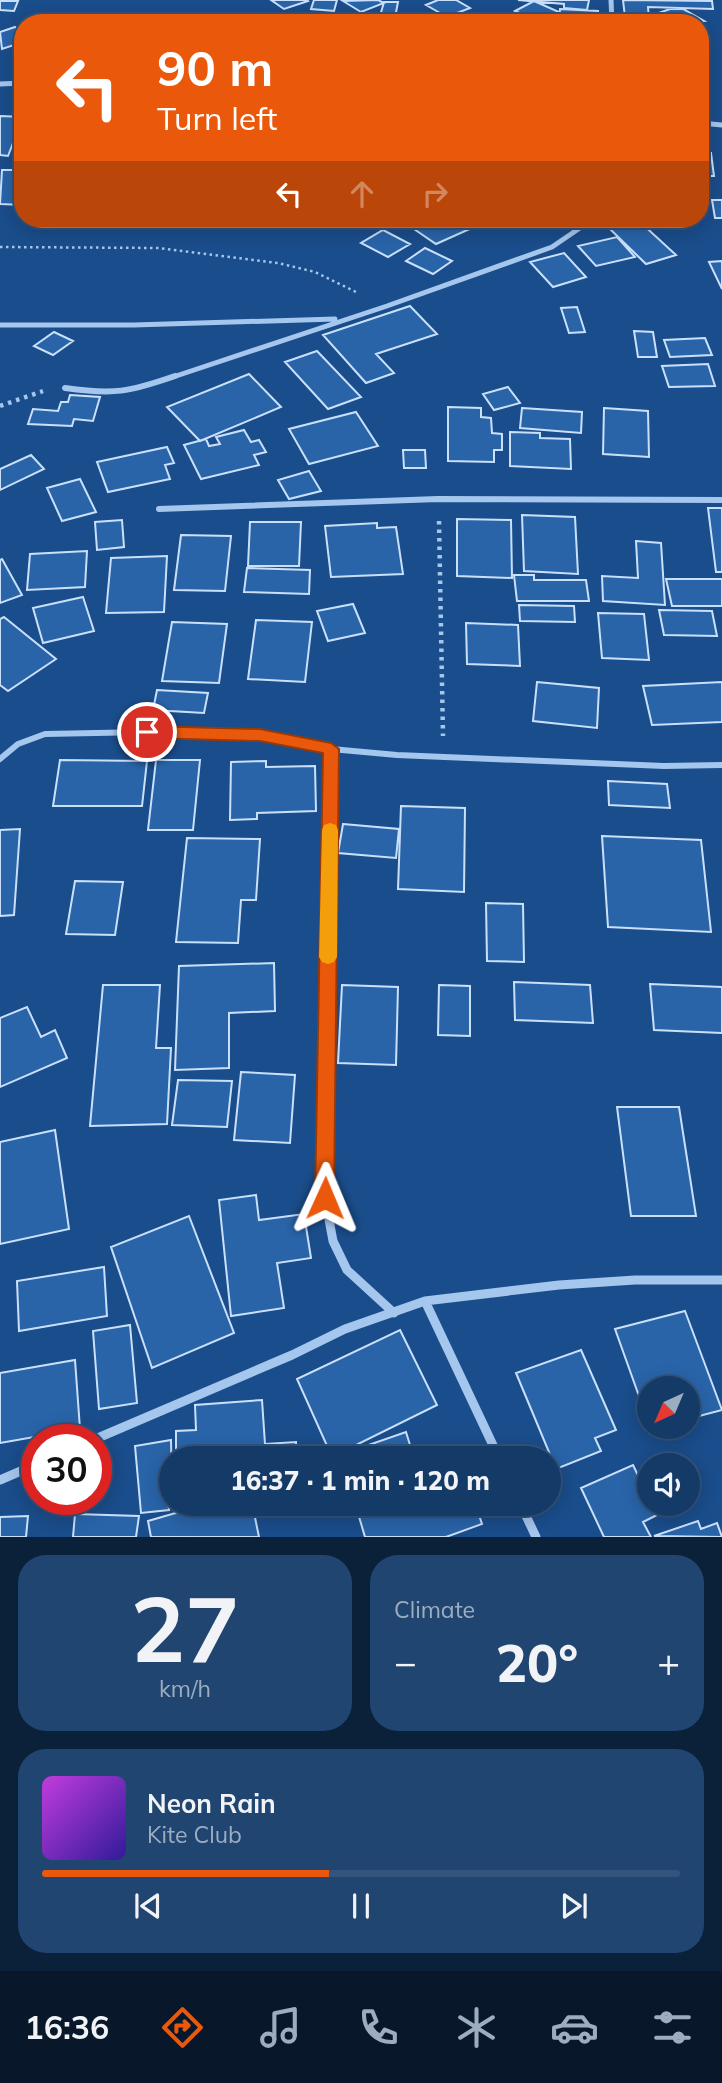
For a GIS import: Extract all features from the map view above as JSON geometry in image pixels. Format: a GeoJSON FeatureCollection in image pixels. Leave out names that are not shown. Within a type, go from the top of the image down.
{"type":"FeatureCollection","features":[{"type":"Feature","properties":{"kind":"street"},"geometry":{"type":"LineString","coordinates":[[65,388],[101,393],[131,391],[387,306],[552,247],[580,228]]}},
{"type":"Feature","properties":{"kind":"street"},"geometry":{"type":"LineString","coordinates":[[0,325],[134,325],[343,319]]}},
{"type":"Feature","properties":{"kind":"street"},"geometry":{"type":"LineString","coordinates":[[159,509],[438,499],[722,500]]}},
{"type":"Feature","properties":{"kind":"street"},"geometry":{"type":"LineString","coordinates":[[0,759],[18,744],[45,734],[147,732],[260,735],[331,749],[397,755],[664,766],[722,765]]}},
{"type":"Feature","properties":{"kind":"street"},"geometry":{"type":"LineString","coordinates":[[331,749],[325,1198],[333,1241],[347,1270],[394,1313]]}},
{"type":"Feature","properties":{"kind":"street"},"geometry":{"type":"LineString","coordinates":[[112,1432],[292,1355],[345,1329],[425,1301],[559,1285],[635,1280],[722,1280]]}},
{"type":"Feature","properties":{"kind":"street"},"geometry":{"type":"LineString","coordinates":[[425,1301],[493,1446]]}},
{"type":"Feature","properties":{"kind":"street"},"geometry":{"type":"LineString","coordinates":[[0,1480],[21,1471]]}},
{"type":"Feature","properties":{"kind":"street"},"geometry":{"type":"LineString","coordinates":[[526,1516],[536,1537]]}},
{"type":"Feature","properties":{"kind":"path"},"geometry":{"type":"LineString","coordinates":[[0,247],[158,248],[278,263],[315,272],[387,306]]}},
{"type":"Feature","properties":{"kind":"path"},"geometry":{"type":"LineString","coordinates":[[0,406],[31,393],[65,388]]}},
{"type":"Feature","properties":{"kind":"path"},"geometry":{"type":"LineString","coordinates":[[438,499],[444,755]]}},
{"type":"Feature","properties":{"kind":"building"},"geometry":{"type":"Polygon","coordinates":[[[271,0],[307,0],[308,1],[284,9],[271,0]]]}},
{"type":"Feature","properties":{"kind":"building"},"geometry":{"type":"Polygon","coordinates":[[[314,0],[337,0],[334,11],[311,9],[314,0]]]}},
{"type":"Feature","properties":{"kind":"building"},"geometry":{"type":"Polygon","coordinates":[[[378,0],[384,3],[361,12],[343,1],[378,0]]]}},
{"type":"Feature","properties":{"kind":"building"},"geometry":{"type":"Polygon","coordinates":[[[438,0],[456,0],[470,8],[455,14],[442,14],[426,5],[438,0]]]}},
{"type":"Feature","properties":{"kind":"building"},"geometry":{"type":"Polygon","coordinates":[[[518,0],[589,0],[587,10],[564,8],[564,4],[518,0]]]}},
{"type":"Feature","properties":{"kind":"building"},"geometry":{"type":"Polygon","coordinates":[[[623,0],[712,1],[713,9],[648,7],[649,14],[625,14],[623,0]]]}},
{"type":"Feature","properties":{"kind":"building"},"geometry":{"type":"Polygon","coordinates":[[[0,1],[18,1],[14,11],[0,10],[0,1]]]}},
{"type":"Feature","properties":{"kind":"building"},"geometry":{"type":"Polygon","coordinates":[[[534,1],[559,12],[522,14],[515,11],[534,1]]]}},
{"type":"Feature","properties":{"kind":"building"},"geometry":{"type":"Polygon","coordinates":[[[384,2],[398,2],[396,14],[381,14],[384,2]]]}},
{"type":"Feature","properties":{"kind":"building"},"geometry":{"type":"Polygon","coordinates":[[[560,9],[598,11],[598,14],[560,14],[560,9]]]}},
{"type":"Feature","properties":{"kind":"building"},"geometry":{"type":"Polygon","coordinates":[[[670,9],[683,9],[692,14],[656,14],[670,9]]]}},
{"type":"Feature","properties":{"kind":"building"},"geometry":{"type":"Polygon","coordinates":[[[14,27],[14,45],[2,49],[0,32],[14,27]]]}},
{"type":"Feature","properties":{"kind":"building"},"geometry":{"type":"Polygon","coordinates":[[[0,116],[14,117],[14,140],[8,156],[0,155],[0,116]]]}},
{"type":"Feature","properties":{"kind":"building"},"geometry":{"type":"Polygon","coordinates":[[[709,153],[711,153],[714,176],[709,176],[709,153]]]}},
{"type":"Feature","properties":{"kind":"building"},"geometry":{"type":"Polygon","coordinates":[[[2,170],[14,170],[14,205],[0,204],[2,170]]]}},
{"type":"Feature","properties":{"kind":"building"},"geometry":{"type":"Polygon","coordinates":[[[712,200],[722,200],[722,218],[715,218],[712,200]]]}},
{"type":"Feature","properties":{"kind":"building"},"geometry":{"type":"Polygon","coordinates":[[[412,228],[472,228],[436,244],[412,228]]]}},
{"type":"Feature","properties":{"kind":"building"},"geometry":{"type":"Polygon","coordinates":[[[647,228],[676,255],[646,264],[610,229],[647,228]]]}},
{"type":"Feature","properties":{"kind":"building"},"geometry":{"type":"Polygon","coordinates":[[[383,230],[410,244],[388,257],[361,243],[383,230]]]}},
{"type":"Feature","properties":{"kind":"building"},"geometry":{"type":"Polygon","coordinates":[[[617,237],[635,257],[596,266],[578,246],[617,237]]]}},
{"type":"Feature","properties":{"kind":"building"},"geometry":{"type":"Polygon","coordinates":[[[425,248],[452,261],[433,274],[406,261],[425,248]]]}},
{"type":"Feature","properties":{"kind":"building"},"geometry":{"type":"Polygon","coordinates":[[[564,253],[586,277],[553,287],[530,262],[564,253]]]}},
{"type":"Feature","properties":{"kind":"building"},"geometry":{"type":"Polygon","coordinates":[[[722,261],[722,289],[709,262],[722,261]]]}},
{"type":"Feature","properties":{"kind":"building"},"geometry":{"type":"Polygon","coordinates":[[[410,306],[437,334],[376,354],[394,373],[366,383],[323,335],[410,306]]]}},
{"type":"Feature","properties":{"kind":"building"},"geometry":{"type":"Polygon","coordinates":[[[577,307],[585,332],[569,333],[561,308],[577,307]]]}},
{"type":"Feature","properties":{"kind":"building"},"geometry":{"type":"Polygon","coordinates":[[[634,331],[653,332],[657,357],[638,357],[634,331]]]}},
{"type":"Feature","properties":{"kind":"building"},"geometry":{"type":"Polygon","coordinates":[[[54,332],[73,341],[53,355],[34,346],[54,332]]]}},
{"type":"Feature","properties":{"kind":"building"},"geometry":{"type":"Polygon","coordinates":[[[705,338],[712,355],[670,357],[664,340],[705,338]]]}},
{"type":"Feature","properties":{"kind":"building"},"geometry":{"type":"Polygon","coordinates":[[[317,351],[361,397],[328,409],[285,362],[317,351]]]}},
{"type":"Feature","properties":{"kind":"building"},"geometry":{"type":"Polygon","coordinates":[[[708,364],[715,386],[669,387],[662,366],[708,364]]]}},
{"type":"Feature","properties":{"kind":"building"},"geometry":{"type":"Polygon","coordinates":[[[249,374],[281,407],[200,441],[167,407],[249,374]]]}},
{"type":"Feature","properties":{"kind":"building"},"geometry":{"type":"Polygon","coordinates":[[[508,387],[520,403],[494,410],[483,394],[508,387]]]}},
{"type":"Feature","properties":{"kind":"building"},"geometry":{"type":"Polygon","coordinates":[[[70,395],[100,397],[93,421],[74,419],[72,426],[28,424],[33,409],[58,411],[61,402],[68,402],[70,395]]]}},
{"type":"Feature","properties":{"kind":"building"},"geometry":{"type":"Polygon","coordinates":[[[448,407],[481,408],[481,417],[491,418],[492,433],[502,434],[502,450],[494,450],[494,462],[448,461],[448,407]]]}},
{"type":"Feature","properties":{"kind":"building"},"geometry":{"type":"Polygon","coordinates":[[[522,408],[582,412],[581,433],[520,428],[522,408]]]}},
{"type":"Feature","properties":{"kind":"building"},"geometry":{"type":"Polygon","coordinates":[[[604,408],[648,411],[649,457],[603,454],[604,408]]]}},
{"type":"Feature","properties":{"kind":"building"},"geometry":{"type":"Polygon","coordinates":[[[356,412],[378,446],[309,464],[289,429],[356,412]]]}},
{"type":"Feature","properties":{"kind":"building"},"geometry":{"type":"Polygon","coordinates":[[[244,430],[251,442],[259,440],[266,452],[254,455],[259,465],[201,479],[184,445],[206,439],[209,446],[220,444],[216,437],[244,430]]]}},
{"type":"Feature","properties":{"kind":"building"},"geometry":{"type":"Polygon","coordinates":[[[510,432],[540,433],[540,438],[570,439],[571,469],[510,466],[510,432]]]}},
{"type":"Feature","properties":{"kind":"building"},"geometry":{"type":"Polygon","coordinates":[[[167,447],[174,463],[165,465],[170,479],[108,492],[97,462],[167,447]]]}},
{"type":"Feature","properties":{"kind":"building"},"geometry":{"type":"Polygon","coordinates":[[[403,450],[425,450],[426,468],[404,468],[403,450]]]}},
{"type":"Feature","properties":{"kind":"building"},"geometry":{"type":"Polygon","coordinates":[[[31,455],[44,469],[0,490],[0,469],[31,455]]]}},
{"type":"Feature","properties":{"kind":"building"},"geometry":{"type":"Polygon","coordinates":[[[309,471],[321,491],[289,499],[278,480],[309,471]]]}},
{"type":"Feature","properties":{"kind":"building"},"geometry":{"type":"Polygon","coordinates":[[[80,479],[96,512],[62,521],[47,488],[80,479]]]}},
{"type":"Feature","properties":{"kind":"building"},"geometry":{"type":"Polygon","coordinates":[[[708,508],[722,508],[722,572],[716,572],[708,508]]]}},
{"type":"Feature","properties":{"kind":"building"},"geometry":{"type":"Polygon","coordinates":[[[522,515],[575,517],[578,574],[524,571],[522,515]]]}},
{"type":"Feature","properties":{"kind":"building"},"geometry":{"type":"Polygon","coordinates":[[[457,519],[511,520],[512,578],[457,576],[457,519]]]}},
{"type":"Feature","properties":{"kind":"building"},"geometry":{"type":"Polygon","coordinates":[[[122,520],[124,547],[97,550],[95,522],[122,520]]]}},
{"type":"Feature","properties":{"kind":"building"},"geometry":{"type":"Polygon","coordinates":[[[250,522],[301,522],[299,566],[248,566],[250,522]]]}},
{"type":"Feature","properties":{"kind":"building"},"geometry":{"type":"Polygon","coordinates":[[[377,523],[377,528],[396,527],[403,574],[331,577],[325,526],[377,523]]]}},
{"type":"Feature","properties":{"kind":"building"},"geometry":{"type":"Polygon","coordinates":[[[181,535],[231,536],[225,591],[174,590],[181,535]]]}},
{"type":"Feature","properties":{"kind":"building"},"geometry":{"type":"Polygon","coordinates":[[[636,541],[661,543],[665,605],[603,601],[602,576],[638,578],[636,541]]]}},
{"type":"Feature","properties":{"kind":"building"},"geometry":{"type":"Polygon","coordinates":[[[87,551],[85,587],[27,590],[30,554],[87,551]]]}},
{"type":"Feature","properties":{"kind":"building"},"geometry":{"type":"Polygon","coordinates":[[[167,556],[164,612],[106,613],[111,558],[167,556]]]}},
{"type":"Feature","properties":{"kind":"building"},"geometry":{"type":"Polygon","coordinates":[[[2,559],[22,595],[0,603],[0,560],[2,559]]]}},
{"type":"Feature","properties":{"kind":"building"},"geometry":{"type":"Polygon","coordinates":[[[247,568],[310,570],[309,594],[244,592],[247,568]]]}},
{"type":"Feature","properties":{"kind":"building"},"geometry":{"type":"Polygon","coordinates":[[[514,575],[534,575],[534,580],[586,580],[589,601],[517,601],[514,575]]]}},
{"type":"Feature","properties":{"kind":"building"},"geometry":{"type":"Polygon","coordinates":[[[666,579],[722,579],[722,606],[672,606],[666,579]]]}},
{"type":"Feature","properties":{"kind":"building"},"geometry":{"type":"Polygon","coordinates":[[[83,597],[94,631],[43,643],[33,608],[83,597]]]}},
{"type":"Feature","properties":{"kind":"building"},"geometry":{"type":"Polygon","coordinates":[[[353,604],[365,633],[328,641],[317,611],[353,604]]]}},
{"type":"Feature","properties":{"kind":"building"},"geometry":{"type":"Polygon","coordinates":[[[519,605],[574,606],[575,622],[520,621],[519,605]]]}},
{"type":"Feature","properties":{"kind":"building"},"geometry":{"type":"Polygon","coordinates":[[[659,610],[712,611],[717,636],[664,635],[659,610]]]}},
{"type":"Feature","properties":{"kind":"building"},"geometry":{"type":"Polygon","coordinates":[[[598,613],[644,614],[649,660],[602,658],[598,613]]]}},
{"type":"Feature","properties":{"kind":"building"},"geometry":{"type":"Polygon","coordinates":[[[4,617],[56,659],[8,691],[0,685],[0,619],[4,617]]]}},
{"type":"Feature","properties":{"kind":"building"},"geometry":{"type":"Polygon","coordinates":[[[256,620],[312,622],[305,682],[248,679],[256,620]]]}},
{"type":"Feature","properties":{"kind":"building"},"geometry":{"type":"Polygon","coordinates":[[[172,622],[227,624],[219,683],[162,681],[172,622]]]}},
{"type":"Feature","properties":{"kind":"building"},"geometry":{"type":"Polygon","coordinates":[[[466,623],[518,625],[520,666],[467,664],[466,623]]]}},
{"type":"Feature","properties":{"kind":"building"},"geometry":{"type":"Polygon","coordinates":[[[537,682],[599,688],[597,728],[533,721],[537,682]]]}},
{"type":"Feature","properties":{"kind":"building"},"geometry":{"type":"Polygon","coordinates":[[[722,682],[722,722],[652,725],[643,686],[722,682]]]}},
{"type":"Feature","properties":{"kind":"building"},"geometry":{"type":"Polygon","coordinates":[[[157,690],[208,693],[204,713],[153,710],[157,690]]]}},
{"type":"Feature","properties":{"kind":"building"},"geometry":{"type":"Polygon","coordinates":[[[60,760],[147,761],[142,806],[53,806],[60,760]]]}},
{"type":"Feature","properties":{"kind":"building"},"geometry":{"type":"Polygon","coordinates":[[[156,760],[200,760],[193,830],[148,830],[156,760]]]}},
{"type":"Feature","properties":{"kind":"building"},"geometry":{"type":"Polygon","coordinates":[[[266,761],[266,767],[315,766],[316,811],[257,813],[257,819],[230,820],[231,762],[266,761]]]}},
{"type":"Feature","properties":{"kind":"building"},"geometry":{"type":"Polygon","coordinates":[[[608,781],[667,784],[670,808],[609,805],[608,781]]]}},
{"type":"Feature","properties":{"kind":"building"},"geometry":{"type":"Polygon","coordinates":[[[401,806],[465,808],[464,892],[398,889],[401,806]]]}},
{"type":"Feature","properties":{"kind":"building"},"geometry":{"type":"Polygon","coordinates":[[[343,824],[399,829],[396,858],[338,853],[343,824]]]}},
{"type":"Feature","properties":{"kind":"building"},"geometry":{"type":"Polygon","coordinates":[[[20,829],[14,915],[0,916],[0,830],[20,829]]]}},
{"type":"Feature","properties":{"kind":"building"},"geometry":{"type":"Polygon","coordinates":[[[602,836],[701,840],[711,932],[608,927],[602,836]]]}},
{"type":"Feature","properties":{"kind":"building"},"geometry":{"type":"Polygon","coordinates":[[[187,838],[260,839],[256,900],[241,900],[238,943],[176,942],[187,838]]]}},
{"type":"Feature","properties":{"kind":"building"},"geometry":{"type":"Polygon","coordinates":[[[75,881],[123,882],[115,935],[66,934],[75,881]]]}},
{"type":"Feature","properties":{"kind":"building"},"geometry":{"type":"Polygon","coordinates":[[[486,903],[523,904],[524,962],[487,961],[486,903]]]}},
{"type":"Feature","properties":{"kind":"building"},"geometry":{"type":"Polygon","coordinates":[[[274,963],[275,1011],[229,1013],[229,1068],[175,1070],[179,966],[274,963]]]}},
{"type":"Feature","properties":{"kind":"building"},"geometry":{"type":"Polygon","coordinates":[[[514,982],[590,985],[593,1023],[515,1020],[514,982]]]}},
{"type":"Feature","properties":{"kind":"building"},"geometry":{"type":"Polygon","coordinates":[[[650,984],[722,987],[722,1033],[654,1030],[650,984]]]}},
{"type":"Feature","properties":{"kind":"building"},"geometry":{"type":"Polygon","coordinates":[[[103,985],[160,985],[156,1048],[171,1048],[167,1124],[90,1126],[103,985]]]}},
{"type":"Feature","properties":{"kind":"building"},"geometry":{"type":"Polygon","coordinates":[[[342,985],[398,987],[396,1065],[338,1063],[342,985]]]}},
{"type":"Feature","properties":{"kind":"building"},"geometry":{"type":"Polygon","coordinates":[[[439,985],[470,986],[470,1036],[438,1035],[439,985]]]}},
{"type":"Feature","properties":{"kind":"building"},"geometry":{"type":"Polygon","coordinates":[[[27,1007],[41,1037],[55,1030],[67,1058],[0,1087],[0,1018],[27,1007]]]}},
{"type":"Feature","properties":{"kind":"building"},"geometry":{"type":"Polygon","coordinates":[[[241,1072],[295,1075],[290,1143],[234,1140],[241,1072]]]}},
{"type":"Feature","properties":{"kind":"building"},"geometry":{"type":"Polygon","coordinates":[[[178,1080],[232,1081],[227,1127],[172,1125],[178,1080]]]}},
{"type":"Feature","properties":{"kind":"building"},"geometry":{"type":"Polygon","coordinates":[[[617,1107],[679,1107],[696,1216],[631,1216],[617,1107]]]}},
{"type":"Feature","properties":{"kind":"building"},"geometry":{"type":"Polygon","coordinates":[[[55,1130],[69,1229],[0,1244],[0,1142],[55,1130]]]}},
{"type":"Feature","properties":{"kind":"building"},"geometry":{"type":"Polygon","coordinates":[[[256,1195],[259,1220],[304,1214],[311,1258],[277,1263],[284,1308],[231,1316],[219,1200],[256,1195]]]}},
{"type":"Feature","properties":{"kind":"building"},"geometry":{"type":"Polygon","coordinates":[[[189,1216],[234,1333],[152,1368],[111,1247],[189,1216]]]}},
{"type":"Feature","properties":{"kind":"building"},"geometry":{"type":"Polygon","coordinates":[[[104,1267],[107,1316],[19,1331],[17,1281],[104,1267]]]}},
{"type":"Feature","properties":{"kind":"building"},"geometry":{"type":"Polygon","coordinates":[[[685,1311],[722,1410],[700,1416],[700,1376],[637,1376],[637,1390],[615,1329],[685,1311]]]}},
{"type":"Feature","properties":{"kind":"building"},"geometry":{"type":"Polygon","coordinates":[[[130,1325],[137,1403],[99,1409],[93,1331],[130,1325]]]}},
{"type":"Feature","properties":{"kind":"building"},"geometry":{"type":"Polygon","coordinates":[[[400,1330],[437,1405],[354,1446],[327,1446],[297,1379],[400,1330]]]}},
{"type":"Feature","properties":{"kind":"building"},"geometry":{"type":"Polygon","coordinates":[[[581,1350],[616,1430],[595,1438],[601,1451],[561,1467],[561,1446],[546,1446],[516,1373],[581,1350]]]}},
{"type":"Feature","properties":{"kind":"building"},"geometry":{"type":"Polygon","coordinates":[[[75,1360],[80,1424],[21,1424],[21,1439],[0,1443],[0,1373],[75,1360]]]}},
{"type":"Feature","properties":{"kind":"building"},"geometry":{"type":"Polygon","coordinates":[[[262,1400],[265,1444],[296,1442],[296,1446],[176,1446],[176,1431],[196,1430],[195,1405],[262,1400]]]}},
{"type":"Feature","properties":{"kind":"building"},"geometry":{"type":"Polygon","coordinates":[[[406,1432],[410,1446],[366,1446],[406,1432]]]}},
{"type":"Feature","properties":{"kind":"building"},"geometry":{"type":"Polygon","coordinates":[[[171,1440],[171,1446],[159,1446],[159,1511],[141,1513],[135,1446],[171,1440]]]}},
{"type":"Feature","properties":{"kind":"building"},"geometry":{"type":"Polygon","coordinates":[[[633,1465],[637,1473],[637,1516],[655,1516],[643,1522],[651,1537],[604,1537],[581,1488],[633,1465]]]}},
{"type":"Feature","properties":{"kind":"building"},"geometry":{"type":"Polygon","coordinates":[[[75,1515],[139,1516],[136,1537],[73,1537],[75,1515]]]}},
{"type":"Feature","properties":{"kind":"building"},"geometry":{"type":"Polygon","coordinates":[[[28,1516],[26,1537],[0,1537],[0,1517],[28,1516]]]}},
{"type":"Feature","properties":{"kind":"building"},"geometry":{"type":"Polygon","coordinates":[[[165,1516],[255,1516],[259,1537],[151,1537],[148,1521],[165,1516]]]}},
{"type":"Feature","properties":{"kind":"building"},"geometry":{"type":"Polygon","coordinates":[[[359,1516],[479,1516],[482,1524],[446,1537],[365,1537],[359,1516]]]}},
{"type":"Feature","properties":{"kind":"building"},"geometry":{"type":"Polygon","coordinates":[[[698,1521],[701,1529],[717,1523],[722,1537],[654,1536],[698,1521]]]}},
{"type":"Feature","properties":{"kind":"slow traffic"},"geometry":{"type":"LineString","coordinates":[[328,957],[330,830]]}},
{"type":"Feature","properties":{"kind":"route"},"geometry":{"type":"LineString","coordinates":[[147,732],[260,735],[331,749],[325,1198]]}}]}
